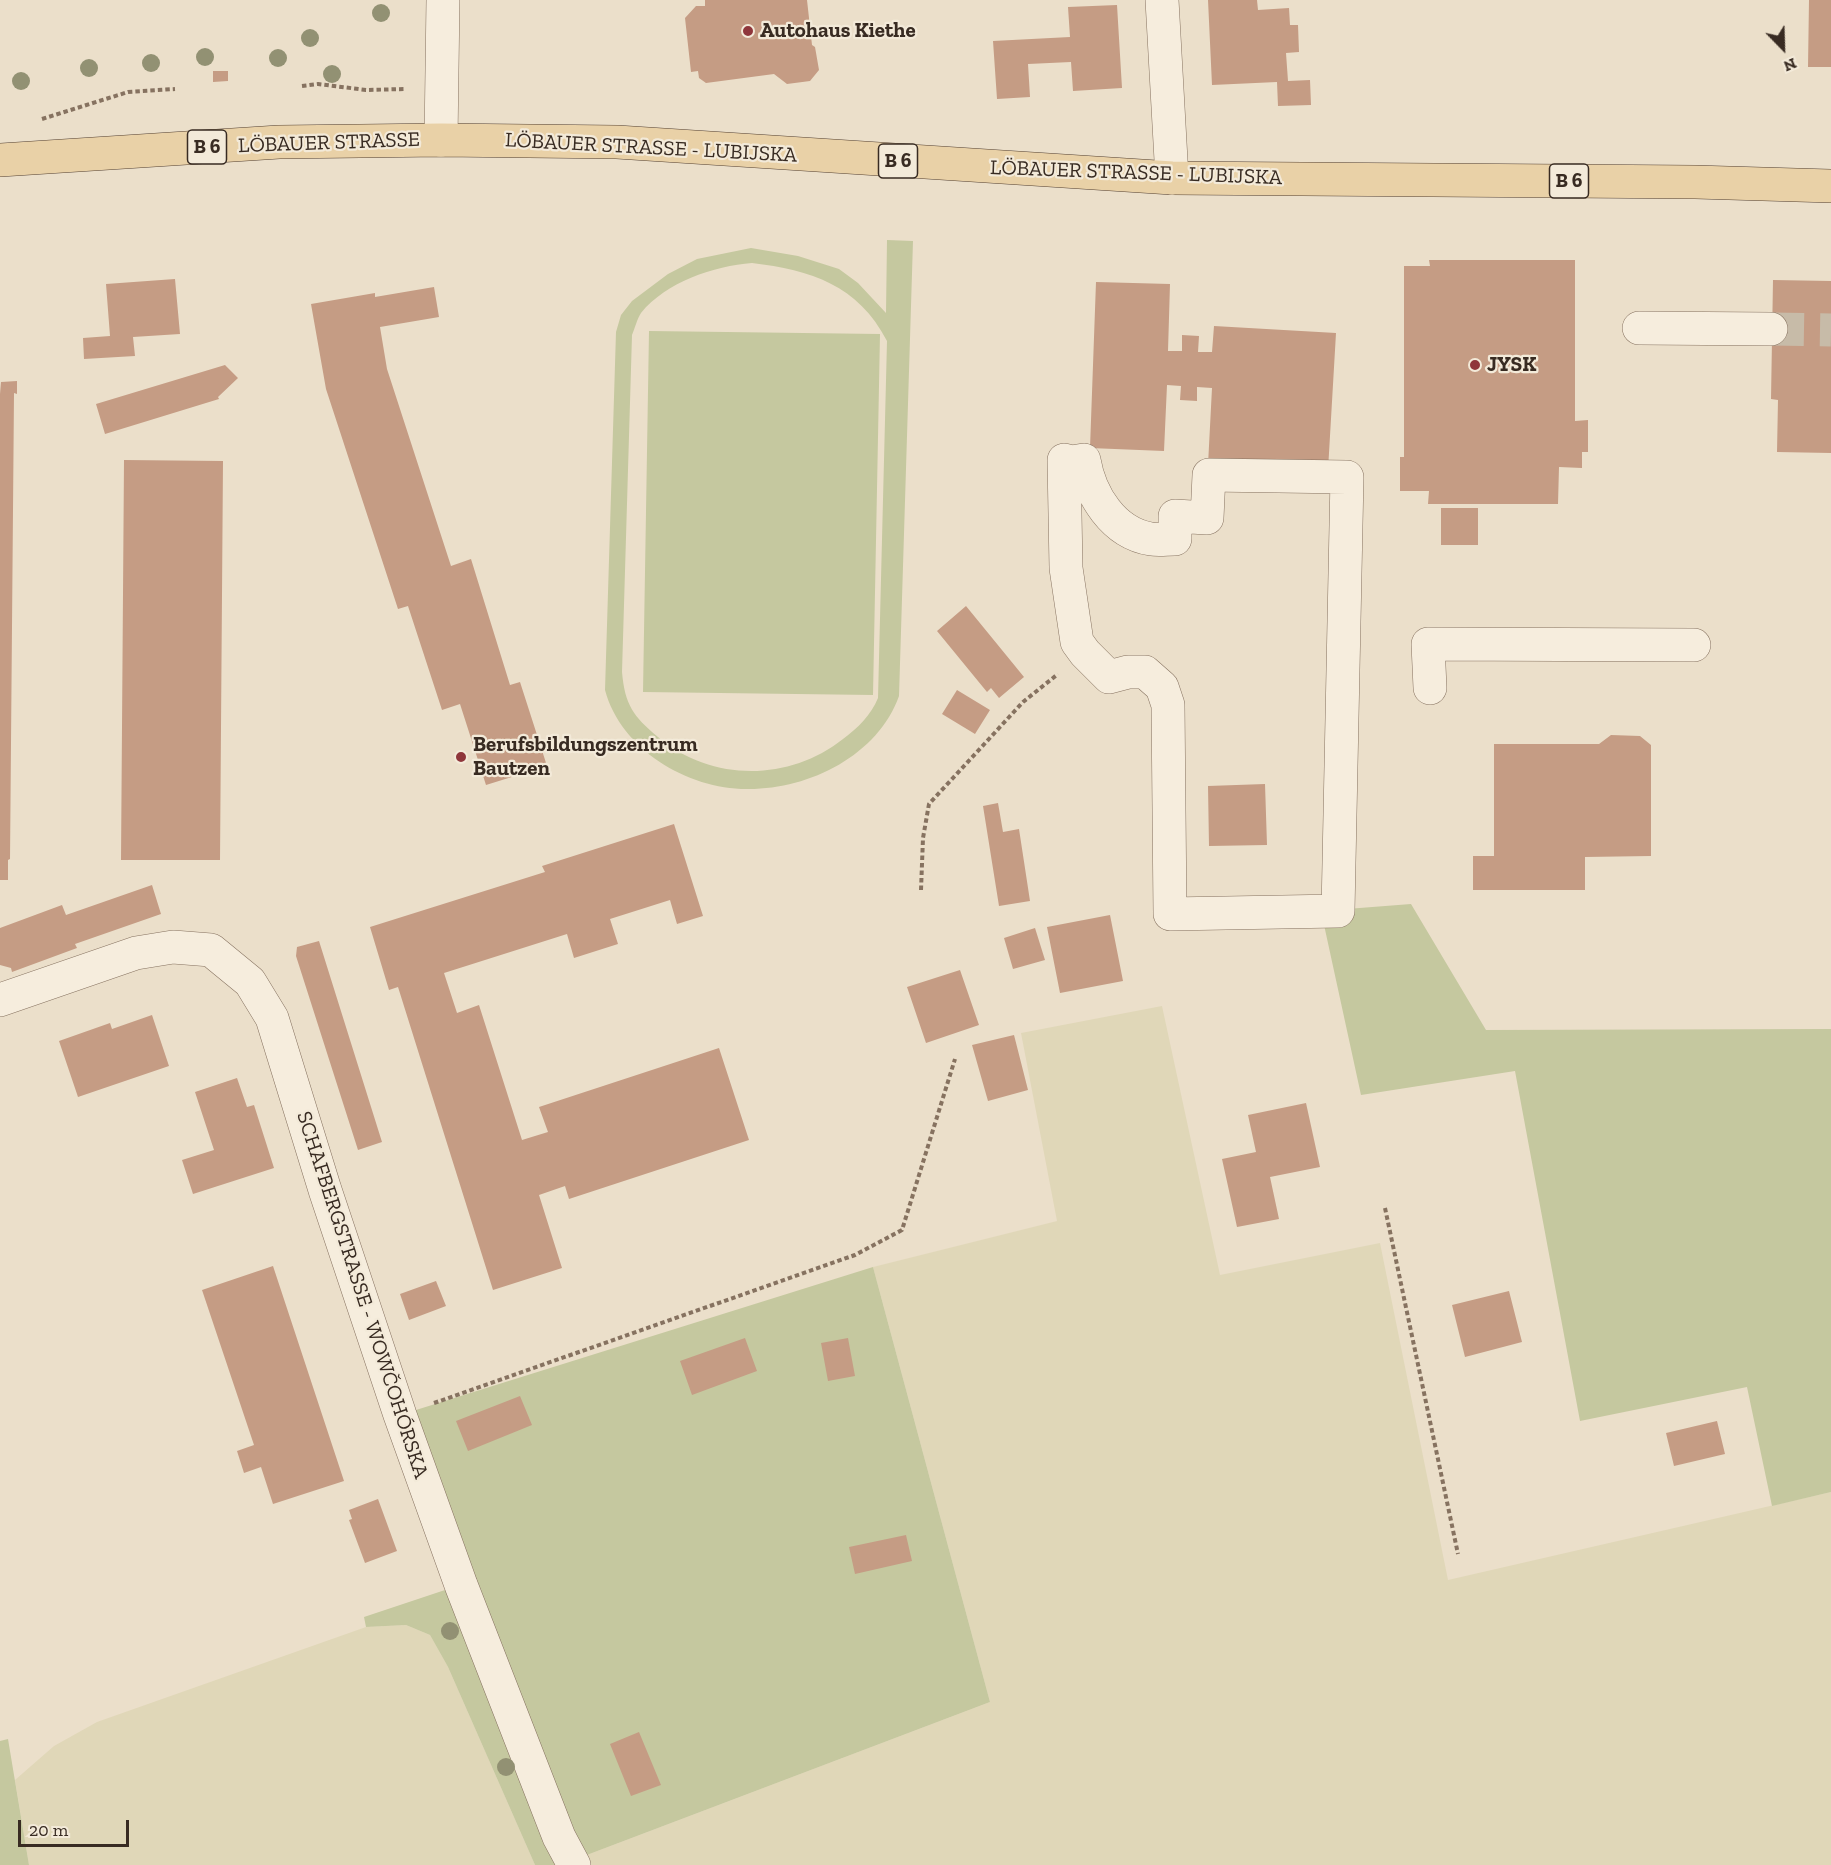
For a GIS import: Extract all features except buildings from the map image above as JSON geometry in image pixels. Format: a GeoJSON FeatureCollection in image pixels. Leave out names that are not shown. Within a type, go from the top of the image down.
{"type":"FeatureCollection","features":[{"type":"Feature","properties":{"kind":"main road","name":"LÖBAUER STRASSE - LUBIJSKA"},"geometry":{"type":"LineString","coordinates":[[441,140],[617,142],[1172,178],[1831,186]]}},
{"type":"Feature","properties":{"kind":"main road","name":"LÖBAUER STRASSE"},"geometry":{"type":"LineString","coordinates":[[0,160],[279,142],[441,140]]}},
{"type":"Feature","properties":{"kind":"street"},"geometry":{"type":"LineString","coordinates":[[441,140],[443,0]]}},
{"type":"Feature","properties":{"kind":"street"},"geometry":{"type":"LineString","coordinates":[[1162,0],[1172,178]]}},
{"type":"Feature","properties":{"kind":"street"},"geometry":{"type":"LineString","coordinates":[[1640,328],[1771,329]]}},
{"type":"Feature","properties":{"kind":"street"},"geometry":{"type":"LineString","coordinates":[[1064,460],[1072,462],[1084,460],[1096,499],[1114,521],[1128,531],[1150,539],[1175,539],[1175,516],[1207,518],[1209,475],[1347,477],[1338,911],[1170,914],[1168,705],[1162,687],[1145,672],[1128,672],[1109,677],[1085,653],[1077,642],[1066,568],[1064,460]]}},
{"type":"Feature","properties":{"kind":"street"},"geometry":{"type":"LineString","coordinates":[[1430,688],[1428,644],[1447,633],[1642,633],[1694,645]]}},
{"type":"Feature","properties":{"kind":"street","name":"SCHAFBERGSTRASSE - WOWČOHÓRSKA"},"geometry":{"type":"LineString","coordinates":[[0,999],[136,953],[173,947],[211,950],[250,982],[272,1018],[325,1190],[400,1415],[465,1596],[559,1837],[573,1863]]}},
{"type":"Feature","properties":{"kind":"path"},"geometry":{"type":"LineString","coordinates":[[302,86],[318,84],[366,90],[442,88]]}},
{"type":"Feature","properties":{"kind":"path"},"geometry":{"type":"LineString","coordinates":[[42,119],[128,92],[175,89]]}},
{"type":"Feature","properties":{"kind":"path"},"geometry":{"type":"LineString","coordinates":[[921,890],[923,838],[928,804],[1023,702],[1085,653]]}},
{"type":"Feature","properties":{"kind":"path"},"geometry":{"type":"LineString","coordinates":[[400,1415],[855,1255],[902,1230],[955,1059]]}},
{"type":"Feature","properties":{"kind":"path"},"geometry":{"type":"LineString","coordinates":[[1385,1208],[1458,1554]]}},
{"type":"Feature","properties":{"kind":"shaded area"},"geometry":{"type":"Polygon","coordinates":[[[1162,1006],[1220,1275],[1380,1243],[1448,1580],[1831,1492],[1831,1865],[574,1865],[571,1861],[990,1702],[873,1267],[1057,1221],[1021,1033],[1162,1006]]]}},
{"type":"Feature","properties":{"kind":"shaded area"},"geometry":{"type":"Polygon","coordinates":[[[406,1625],[430,1635],[448,1667],[535,1865],[29,1865],[15,1780],[54,1746],[97,1722],[366,1627],[406,1625]]]}},
{"type":"Feature","properties":{"kind":"green space"},"geometry":{"type":"Polygon","coordinates":[[[887,240],[913,241],[899,696],[889,717],[875,735],[839,765],[818,775],[795,783],[749,789],[703,782],[681,774],[642,748],[626,731],[613,712],[605,690],[616,332],[621,315],[632,301],[668,274],[697,259],[751,248],[798,256],[839,269],[858,283],[886,313],[887,240]],[[752,263],[737,265],[707,272],[677,284],[651,302],[641,313],[632,335],[622,672],[625,693],[628,702],[642,723],[679,752],[726,769],[750,771],[775,769],[799,763],[822,753],[859,726],[868,716],[878,698],[887,341],[862,306],[847,294],[813,276],[752,263]]]}},
{"type":"Feature","properties":{"kind":"green space"},"geometry":{"type":"Polygon","coordinates":[[[649,331],[880,334],[873,695],[643,692],[649,331]]]}},
{"type":"Feature","properties":{"kind":"green space"},"geometry":{"type":"Polygon","coordinates":[[[1411,904],[1486,1030],[1831,1029],[1831,1492],[1772,1506],[1747,1387],[1580,1421],[1515,1071],[1361,1095],[1321,911],[1411,904]]]}},
{"type":"Feature","properties":{"kind":"green space"},"geometry":{"type":"Polygon","coordinates":[[[873,1267],[990,1702],[571,1861],[400,1415],[873,1267]]]}},
{"type":"Feature","properties":{"kind":"green space"},"geometry":{"type":"Polygon","coordinates":[[[451,1588],[563,1865],[535,1865],[448,1667],[430,1635],[406,1625],[366,1627],[364,1617],[451,1588]]]}},
{"type":"Feature","properties":{"kind":"green space"},"geometry":{"type":"Polygon","coordinates":[[[8,1739],[29,1865],[0,1865],[0,1741],[8,1739]]]}},
{"type":"Feature","properties":{"kind":"tunnel"},"geometry":{"type":"LineString","coordinates":[[1771,329],[1831,330]]}},
{"type":"Feature","properties":{"kind":"place","name":"Autohaus Kiethe"},"geometry":{"type":"Point","coordinates":[748,31]}},
{"type":"Feature","properties":{"kind":"place","name":"JYSK"},"geometry":{"type":"Point","coordinates":[1475,365]}},
{"type":"Feature","properties":{"kind":"place","name":"Berufsbildungszentrum Bautzen"},"geometry":{"type":"Point","coordinates":[461,757]}}]}
